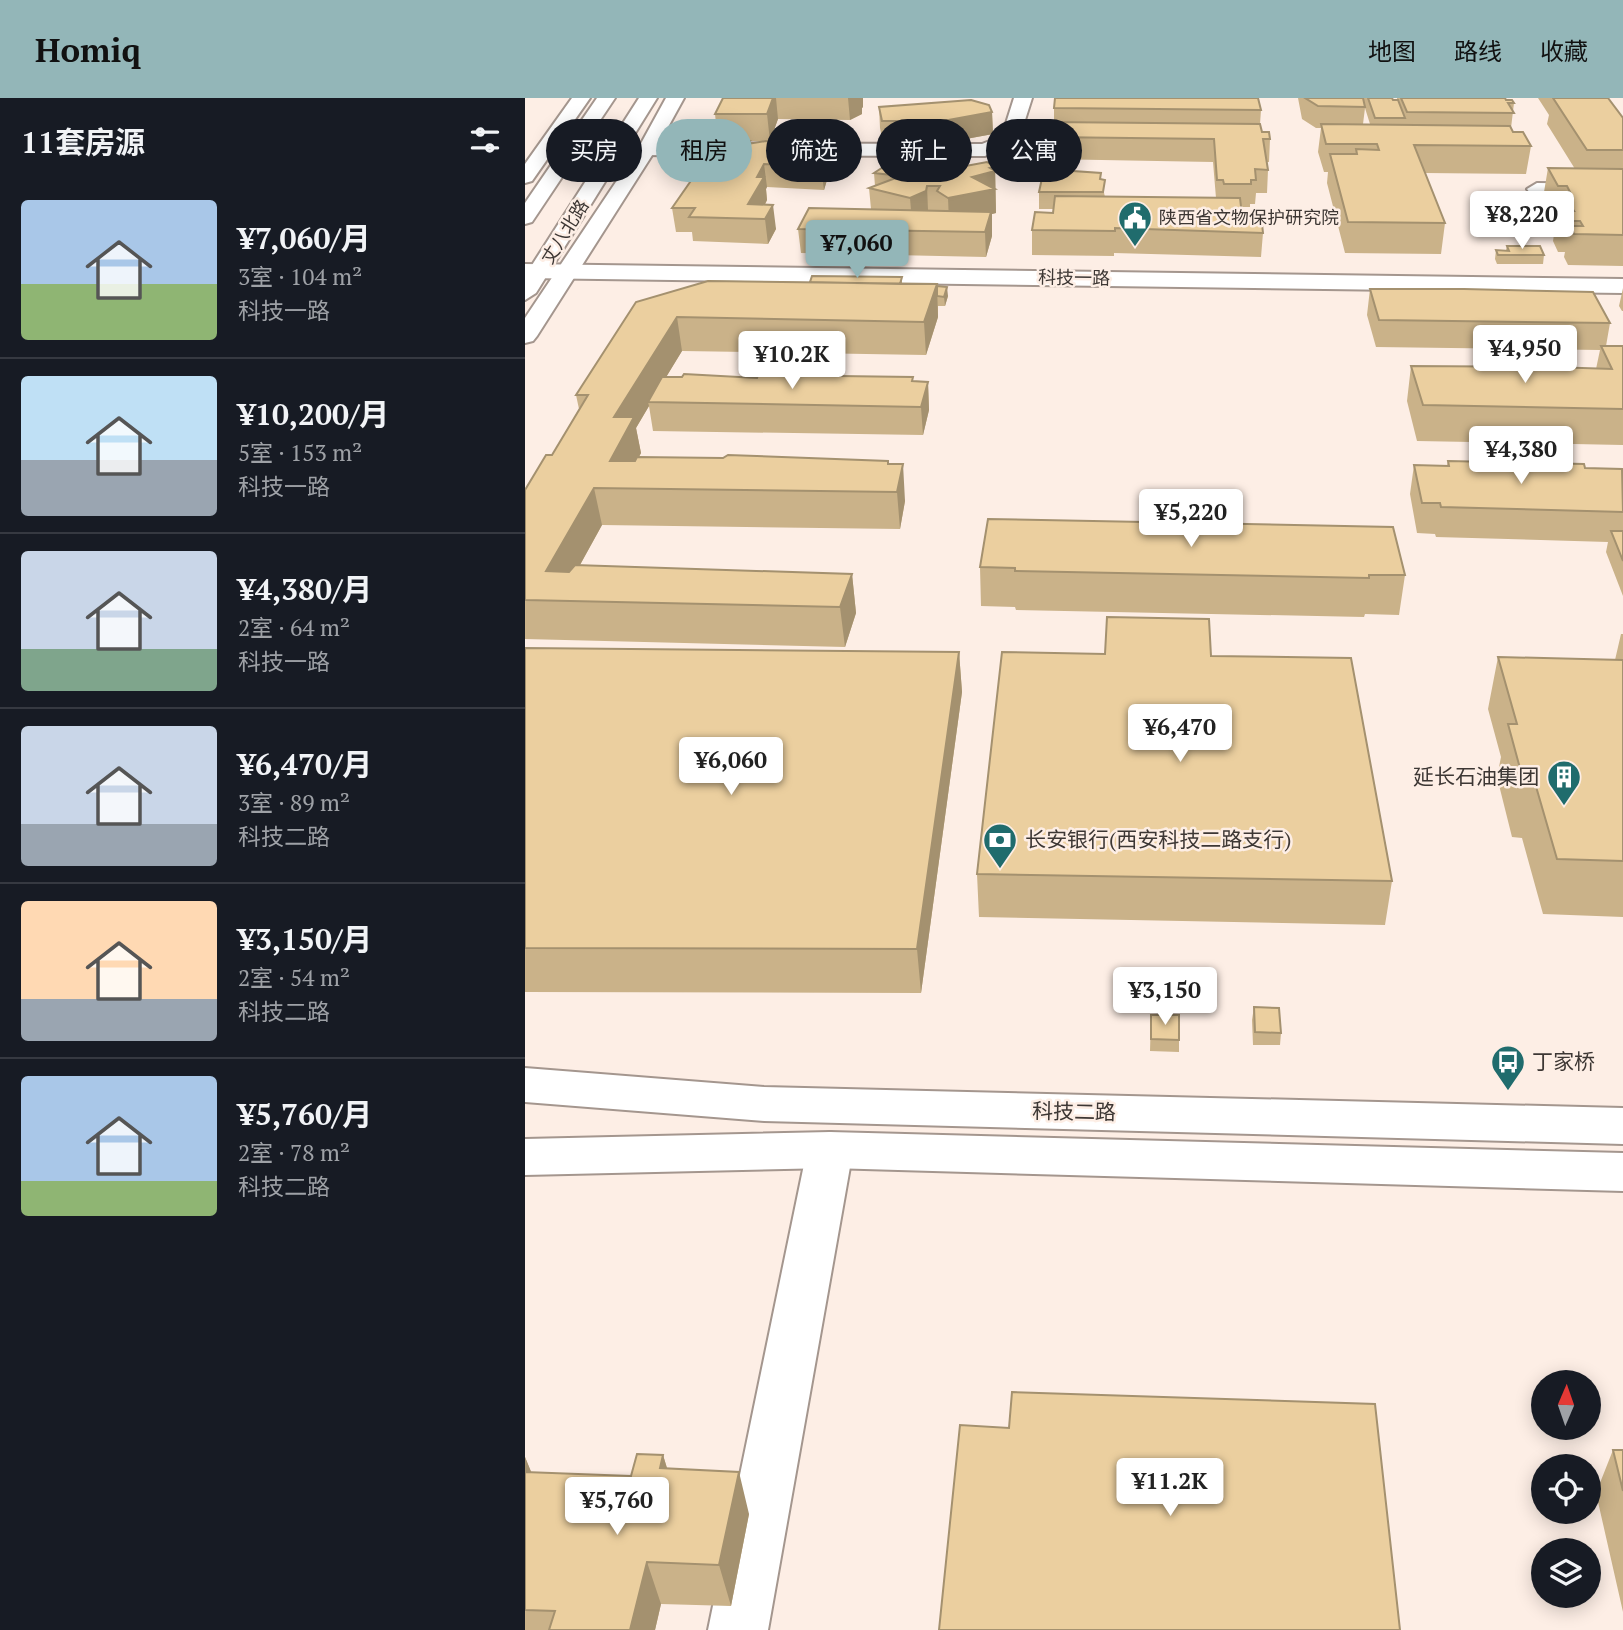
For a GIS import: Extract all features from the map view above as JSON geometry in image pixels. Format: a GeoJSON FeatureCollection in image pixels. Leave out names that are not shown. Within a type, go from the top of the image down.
{"type":"FeatureCollection","features":[{"type":"Feature","properties":{"kind":"main road"},"geometry":{"type":"LineString","coordinates":[[525,177],[581,98]]}},
{"type":"Feature","properties":{"kind":"main road","name":"丈八北路"},"geometry":{"type":"LineString","coordinates":[[525,218],[606,98]]}},
{"type":"Feature","properties":{"kind":"main road","name":"丈八北路"},"geometry":{"type":"LineString","coordinates":[[635,119],[648,98]]}},
{"type":"Feature","properties":{"kind":"main road"},"geometry":{"type":"LineString","coordinates":[[525,336],[570,271],[647,149],[675,98]]}},
{"type":"Feature","properties":{"kind":"main road"},"geometry":{"type":"LineString","coordinates":[[642,149],[985,150],[1010,139],[1023,98]]}},
{"type":"Feature","properties":{"kind":"main road","name":"丈八北路"},"geometry":{"type":"LineString","coordinates":[[525,293],[533,271],[594,182]]}},
{"type":"Feature","properties":{"kind":"main road"},"geometry":{"type":"LineString","coordinates":[[1537,189],[1623,190]]}},
{"type":"Feature","properties":{"kind":"main road","name":"科技一路"},"geometry":{"type":"LineString","coordinates":[[533,271],[1623,286]]}},
{"type":"Feature","properties":{"kind":"main road","name":"科技二路"},"geometry":{"type":"LineString","coordinates":[[525,1085],[764,1104],[1623,1126]]}},
{"type":"Feature","properties":{"kind":"main road"},"geometry":{"type":"LineString","coordinates":[[525,1157],[830,1150],[1623,1172]]}},
{"type":"Feature","properties":{"kind":"main road"},"geometry":{"type":"LineString","coordinates":[[739,1630],[830,1150]]}},
{"type":"Feature","properties":{"kind":"building"},"geometry":{"type":"Polygon","coordinates":[[[723,98],[773,98],[767,114],[715,114],[723,98]]]}},
{"type":"Feature","properties":{"kind":"building"},"geometry":{"type":"Polygon","coordinates":[[[1055,98],[1258,98],[1261,110],[1054,108],[1055,98]]]}},
{"type":"Feature","properties":{"kind":"building"},"geometry":{"type":"Polygon","coordinates":[[[1305,98],[1363,98],[1365,107],[1318,106],[1305,98]]]}},
{"type":"Feature","properties":{"kind":"building"},"geometry":{"type":"Polygon","coordinates":[[[1368,98],[1398,100],[1405,118],[1375,118],[1368,98]]]}},
{"type":"Feature","properties":{"kind":"building"},"geometry":{"type":"Polygon","coordinates":[[[1401,98],[1505,98],[1514,103],[1508,103],[1514,113],[1407,112],[1401,98]]]}},
{"type":"Feature","properties":{"kind":"building"},"geometry":{"type":"Polygon","coordinates":[[[1553,98],[1608,98],[1623,118],[1623,150],[1587,150],[1553,98]]]}},
{"type":"Feature","properties":{"kind":"building"},"geometry":{"type":"Polygon","coordinates":[[[971,100],[989,105],[992,112],[954,119],[882,119],[879,107],[971,100]]]}},
{"type":"Feature","properties":{"kind":"building"},"geometry":{"type":"Polygon","coordinates":[[[1082,122],[1260,124],[1262,132],[1269,132],[1270,139],[1263,139],[1268,170],[1255,169],[1256,180],[1251,180],[1251,184],[1224,184],[1223,180],[1217,180],[1214,139],[1082,137],[1082,122]]]}},
{"type":"Feature","properties":{"kind":"building"},"geometry":{"type":"Polygon","coordinates":[[[1321,124],[1510,126],[1513,132],[1523,132],[1531,146],[1414,145],[1445,223],[1348,222],[1330,154],[1357,154],[1356,149],[1379,150],[1377,144],[1326,144],[1321,124]]]}},
{"type":"Feature","properties":{"kind":"building"},"geometry":{"type":"Polygon","coordinates":[[[766,141],[766,164],[757,177],[764,177],[748,204],[773,205],[765,219],[689,217],[695,208],[672,208],[690,182],[752,182],[752,143],[766,141]]]}},
{"type":"Feature","properties":{"kind":"building"},"geometry":{"type":"Polygon","coordinates":[[[986,162],[986,173],[972,177],[972,165],[986,162]]]}},
{"type":"Feature","properties":{"kind":"building"},"geometry":{"type":"Polygon","coordinates":[[[1548,168],[1623,169],[1623,235],[1574,234],[1570,226],[1583,226],[1580,221],[1564,221],[1558,211],[1574,211],[1563,194],[1571,194],[1567,186],[1558,186],[1548,168]]]}},
{"type":"Feature","properties":{"kind":"building"},"geometry":{"type":"Polygon","coordinates":[[[1082,172],[1101,173],[1100,179],[1105,180],[1103,192],[1039,192],[1041,182],[1082,182],[1082,172]]]}},
{"type":"Feature","properties":{"kind":"building"},"geometry":{"type":"Polygon","coordinates":[[[972,177],[995,189],[948,198],[937,191],[940,186],[927,186],[926,191],[910,198],[869,188],[885,182],[972,182],[972,177]]]}},
{"type":"Feature","properties":{"kind":"building"},"geometry":{"type":"Polygon","coordinates":[[[1055,196],[1240,198],[1242,215],[1261,215],[1263,233],[1115,228],[1115,231],[1032,230],[1035,212],[1053,213],[1055,196]]]}},
{"type":"Feature","properties":{"kind":"building"},"geometry":{"type":"Polygon","coordinates":[[[809,208],[991,212],[985,232],[798,229],[809,208]]]}},
{"type":"Feature","properties":{"kind":"building"},"geometry":{"type":"Polygon","coordinates":[[[1507,246],[1540,246],[1544,255],[1498,255],[1496,250],[1509,251],[1507,246]]]}},
{"type":"Feature","properties":{"kind":"building"},"geometry":{"type":"Polygon","coordinates":[[[812,276],[902,277],[900,284],[810,282],[812,276]]]}},
{"type":"Feature","properties":{"kind":"building"},"geometry":{"type":"Polygon","coordinates":[[[708,281],[937,284],[924,322],[677,317],[614,417],[634,417],[610,461],[635,461],[637,457],[723,458],[728,455],[888,461],[888,464],[903,464],[897,492],[594,488],[546,571],[569,572],[575,565],[852,574],[840,607],[525,600],[525,490],[546,455],[552,455],[588,395],[576,395],[636,302],[708,281]]]}},
{"type":"Feature","properties":{"kind":"building"},"geometry":{"type":"Polygon","coordinates":[[[937,286],[947,287],[944,297],[937,296],[937,286]]]}},
{"type":"Feature","properties":{"kind":"building"},"geometry":{"type":"Polygon","coordinates":[[[1370,289],[1593,292],[1610,323],[1379,320],[1370,289]]]}},
{"type":"Feature","properties":{"kind":"building"},"geometry":{"type":"Polygon","coordinates":[[[1601,346],[1623,346],[1623,409],[1423,405],[1411,366],[1612,369],[1601,346]]]}},
{"type":"Feature","properties":{"kind":"building"},"geometry":{"type":"Polygon","coordinates":[[[684,374],[757,378],[758,375],[913,377],[912,381],[928,382],[921,407],[648,402],[662,377],[682,377],[684,374]]]}},
{"type":"Feature","properties":{"kind":"building"},"geometry":{"type":"Polygon","coordinates":[[[1448,461],[1584,464],[1585,468],[1622,469],[1623,512],[1441,507],[1440,503],[1422,503],[1414,465],[1449,466],[1448,461]]]}},
{"type":"Feature","properties":{"kind":"building"},"geometry":{"type":"Polygon","coordinates":[[[988,519],[1393,527],[1405,575],[1369,575],[1369,578],[1015,571],[1015,568],[980,567],[988,519]]]}},
{"type":"Feature","properties":{"kind":"building"},"geometry":{"type":"Polygon","coordinates":[[[1611,531],[1623,531],[1623,561],[1611,531]]]}},
{"type":"Feature","properties":{"kind":"building"},"geometry":{"type":"Polygon","coordinates":[[[1107,617],[1209,619],[1211,656],[1351,658],[1392,881],[977,874],[1002,652],[1105,654],[1107,617]]]}},
{"type":"Feature","properties":{"kind":"building"},"geometry":{"type":"Polygon","coordinates":[[[525,648],[959,652],[917,949],[525,948],[525,648]]]}},
{"type":"Feature","properties":{"kind":"building","name":"延长石油集团"},"geometry":{"type":"Polygon","coordinates":[[[1498,657],[1623,660],[1623,861],[1557,859],[1535,783],[1524,783],[1508,724],[1517,724],[1498,657]]]}},
{"type":"Feature","properties":{"kind":"building"},"geometry":{"type":"Polygon","coordinates":[[[1254,1007],[1279,1008],[1281,1033],[1255,1032],[1254,1007]]]}},
{"type":"Feature","properties":{"kind":"building"},"geometry":{"type":"Polygon","coordinates":[[[1151,1015],[1179,1015],[1179,1040],[1151,1039],[1151,1015]]]}},
{"type":"Feature","properties":{"kind":"building"},"geometry":{"type":"Polygon","coordinates":[[[1012,1392],[1375,1404],[1400,1630],[939,1630],[960,1425],[1009,1428],[1012,1392]]]}},
{"type":"Feature","properties":{"kind":"building"},"geometry":{"type":"Polygon","coordinates":[[[1613,1450],[1623,1450],[1623,1491],[1613,1450]]]}},
{"type":"Feature","properties":{"kind":"building"},"geometry":{"type":"Polygon","coordinates":[[[637,1454],[663,1455],[660,1468],[739,1472],[719,1565],[647,1562],[630,1630],[549,1630],[555,1611],[525,1610],[525,1472],[631,1476],[637,1454]]]}},
{"type":"Feature","properties":{"kind":"place","name":"陕西省文物保护研究院"},"geometry":{"type":"Point","coordinates":[1135,248]}},
{"type":"Feature","properties":{"kind":"place","name":"延长石油集团"},"geometry":{"type":"Point","coordinates":[1564,807]}},
{"type":"Feature","properties":{"kind":"place","name":"长安银行(西安科技二路支行)"},"geometry":{"type":"Point","coordinates":[1000,870]}},
{"type":"Feature","properties":{"kind":"place","name":"丁家桥"},"geometry":{"type":"Point","coordinates":[1508,1092]}}]}
